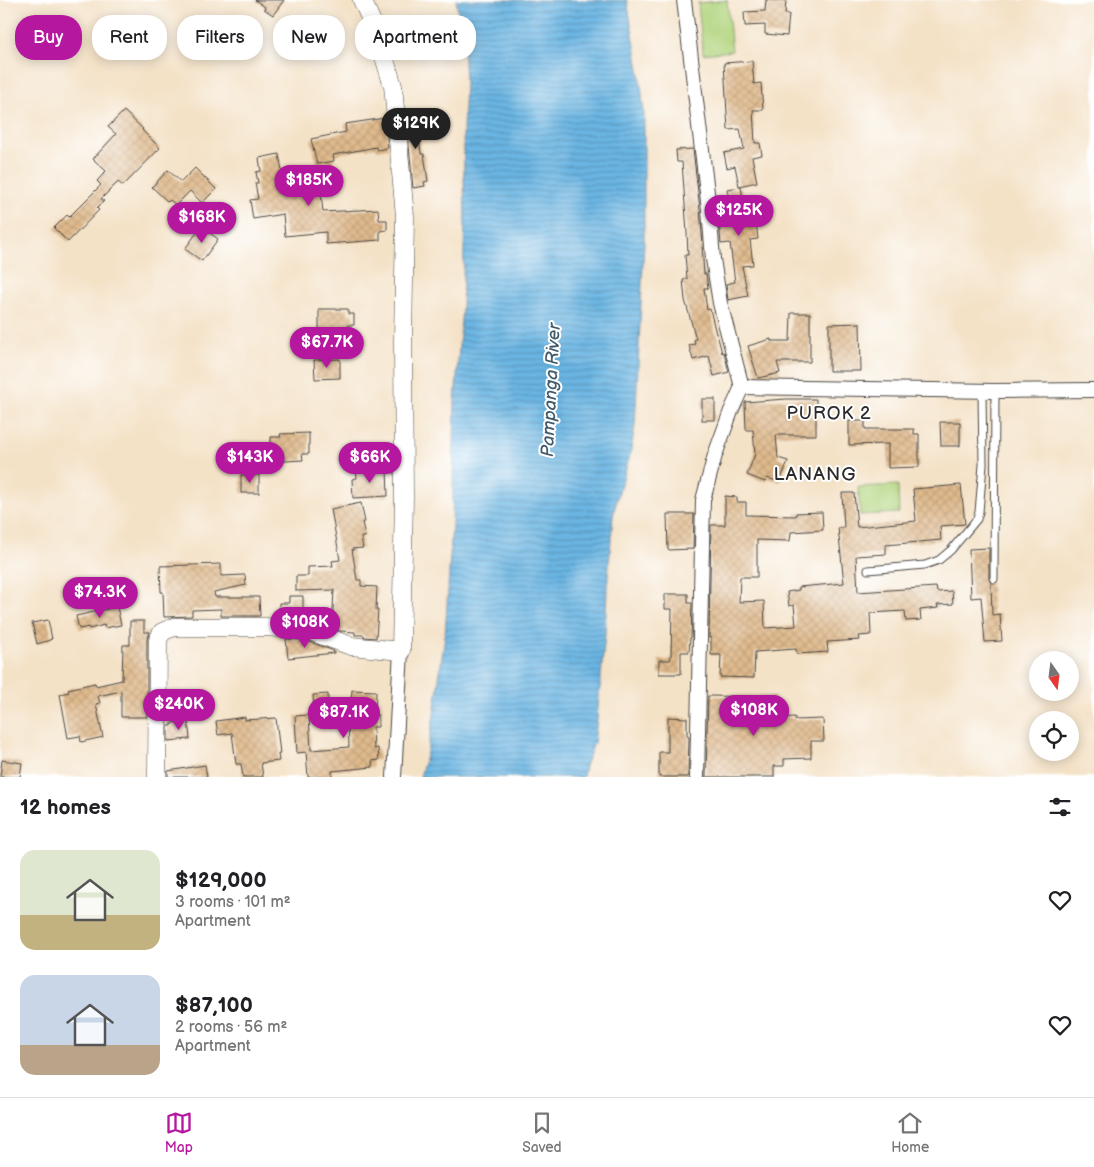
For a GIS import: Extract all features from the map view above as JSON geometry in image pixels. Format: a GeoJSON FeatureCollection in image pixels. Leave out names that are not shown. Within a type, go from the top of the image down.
{"type":"FeatureCollection","features":[{"type":"Feature","properties":{"kind":"street"},"geometry":{"type":"LineString","coordinates":[[362,0],[376,31],[393,86],[405,216],[403,343],[404,497],[401,651],[394,777]]}},
{"type":"Feature","properties":{"kind":"street"},"geometry":{"type":"LineString","coordinates":[[684,0],[709,209],[713,259],[720,303],[742,387],[731,410],[715,455],[703,500],[697,777]]}},
{"type":"Feature","properties":{"kind":"street"},"geometry":{"type":"LineString","coordinates":[[742,387],[988,391],[1094,390]]}},
{"type":"Feature","properties":{"kind":"street"},"geometry":{"type":"LineString","coordinates":[[157,777],[158,640],[162,632],[174,627],[307,630],[351,646],[401,651]]}},
{"type":"Feature","properties":{"kind":"lane"},"geometry":{"type":"LineString","coordinates":[[868,570],[925,565],[939,560],[952,550],[977,519],[988,391]]}},
{"type":"Feature","properties":{"kind":"lane"},"geometry":{"type":"LineString","coordinates":[[988,391],[994,579]]}},
{"type":"Feature","properties":{"kind":"green space"},"geometry":{"type":"Polygon","coordinates":[[[727,0],[732,51],[703,54],[698,3],[727,0]]]}},
{"type":"Feature","properties":{"kind":"green space"},"geometry":{"type":"Polygon","coordinates":[[[898,485],[899,513],[860,515],[858,487],[898,485]]]}},
{"type":"Feature","properties":{"kind":"water","name":"Pampanga River"},"geometry":{"type":"Polygon","coordinates":[[[456,0],[627,0],[640,75],[644,115],[644,243],[635,426],[630,455],[613,516],[597,719],[594,743],[583,777],[420,777],[434,715],[445,635],[452,525],[455,402],[462,307],[465,223],[464,60],[476,60],[476,15],[458,15],[456,0]]]}},
{"type":"Feature","properties":{"kind":"building"},"geometry":{"type":"Polygon","coordinates":[[[255,0],[284,0],[273,15],[264,9],[265,7],[255,0]]]}},
{"type":"Feature","properties":{"kind":"building"},"geometry":{"type":"Polygon","coordinates":[[[766,0],[786,0],[785,14],[789,14],[787,36],[765,34],[765,25],[745,26],[744,12],[765,11],[766,0]]]}},
{"type":"Feature","properties":{"kind":"building"},"geometry":{"type":"Polygon","coordinates":[[[752,61],[754,84],[761,83],[763,110],[753,110],[755,143],[760,143],[762,155],[752,157],[757,182],[739,186],[735,166],[727,168],[724,153],[744,149],[740,129],[728,130],[724,63],[752,61]]]}},
{"type":"Feature","properties":{"kind":"building"},"geometry":{"type":"Polygon","coordinates":[[[124,111],[160,148],[123,186],[118,182],[101,199],[104,201],[97,208],[99,210],[68,242],[54,228],[67,215],[69,217],[101,185],[97,181],[106,171],[93,159],[116,134],[108,127],[124,111]]]}},
{"type":"Feature","properties":{"kind":"building"},"geometry":{"type":"Polygon","coordinates":[[[420,112],[423,128],[418,129],[421,154],[424,154],[428,181],[424,182],[425,186],[413,188],[406,114],[420,112]]]}},
{"type":"Feature","properties":{"kind":"building"},"geometry":{"type":"Polygon","coordinates":[[[385,118],[388,148],[377,150],[376,147],[333,155],[334,161],[317,164],[311,139],[346,132],[345,124],[385,118]]]}},
{"type":"Feature","properties":{"kind":"building"},"geometry":{"type":"Polygon","coordinates":[[[693,149],[700,210],[704,274],[706,274],[708,288],[704,288],[707,310],[710,309],[729,372],[714,376],[709,356],[693,360],[689,345],[695,344],[694,340],[696,339],[685,300],[683,280],[687,279],[685,255],[688,255],[687,233],[682,162],[677,162],[676,150],[693,149]]]}},
{"type":"Feature","properties":{"kind":"building"},"geometry":{"type":"Polygon","coordinates":[[[279,154],[283,177],[319,173],[323,212],[378,209],[379,220],[387,220],[387,230],[380,231],[380,240],[326,244],[326,232],[285,236],[283,214],[253,219],[250,200],[258,199],[255,183],[258,183],[256,172],[261,171],[259,158],[279,154]]]}},
{"type":"Feature","properties":{"kind":"building"},"geometry":{"type":"Polygon","coordinates":[[[195,168],[216,189],[202,203],[190,191],[176,205],[170,200],[168,202],[152,187],[168,170],[181,182],[195,168]]]}},
{"type":"Feature","properties":{"kind":"building"},"geometry":{"type":"Polygon","coordinates":[[[741,187],[744,204],[760,202],[761,212],[755,213],[758,239],[750,240],[753,265],[742,266],[748,296],[728,300],[726,284],[735,282],[730,243],[721,244],[718,207],[730,206],[727,189],[741,187]]]}},
{"type":"Feature","properties":{"kind":"building"},"geometry":{"type":"Polygon","coordinates":[[[201,227],[218,239],[202,261],[185,249],[201,227]]]}},
{"type":"Feature","properties":{"kind":"building"},"geometry":{"type":"Polygon","coordinates":[[[319,309],[348,309],[348,314],[354,314],[354,325],[348,325],[348,336],[319,336],[319,309]]]}},
{"type":"Feature","properties":{"kind":"building"},"geometry":{"type":"Polygon","coordinates":[[[791,313],[810,313],[810,362],[777,362],[780,373],[758,378],[748,346],[771,339],[771,341],[790,341],[791,313]]]}},
{"type":"Feature","properties":{"kind":"building"},"geometry":{"type":"Polygon","coordinates":[[[860,323],[861,371],[829,371],[829,324],[860,323]]]}},
{"type":"Feature","properties":{"kind":"building"},"geometry":{"type":"Polygon","coordinates":[[[340,359],[340,378],[315,379],[314,360],[340,359]]]}},
{"type":"Feature","properties":{"kind":"building"},"geometry":{"type":"Polygon","coordinates":[[[702,399],[715,399],[715,420],[702,420],[702,399]]]}},
{"type":"Feature","properties":{"kind":"building"},"geometry":{"type":"Polygon","coordinates":[[[816,399],[816,435],[776,435],[778,458],[788,461],[780,482],[767,478],[765,482],[747,475],[755,454],[753,430],[746,430],[745,402],[816,399]]]}},
{"type":"Feature","properties":{"kind":"building"},"geometry":{"type":"Polygon","coordinates":[[[849,421],[865,421],[865,429],[914,429],[914,434],[919,434],[919,467],[888,468],[888,444],[849,445],[849,421]]]}},
{"type":"Feature","properties":{"kind":"building"},"geometry":{"type":"Polygon","coordinates":[[[940,422],[960,422],[960,446],[941,446],[940,422]]]}},
{"type":"Feature","properties":{"kind":"building"},"geometry":{"type":"Polygon","coordinates":[[[309,433],[309,454],[302,454],[303,460],[253,463],[252,447],[271,446],[271,437],[281,437],[280,434],[309,433]]]}},
{"type":"Feature","properties":{"kind":"building"},"geometry":{"type":"Polygon","coordinates":[[[387,469],[388,496],[353,498],[352,479],[357,478],[356,470],[387,469]]]}},
{"type":"Feature","properties":{"kind":"building"},"geometry":{"type":"Polygon","coordinates":[[[241,475],[259,475],[259,493],[241,493],[241,475]]]}},
{"type":"Feature","properties":{"kind":"building"},"geometry":{"type":"Polygon","coordinates":[[[961,485],[965,524],[940,526],[941,540],[886,545],[886,554],[856,556],[858,592],[936,587],[937,592],[952,591],[953,604],[937,605],[938,608],[920,610],[921,620],[906,621],[905,611],[870,613],[871,635],[859,636],[860,640],[827,642],[828,652],[797,654],[796,649],[755,652],[754,678],[720,677],[721,655],[711,655],[711,637],[709,638],[711,525],[725,525],[725,496],[737,497],[737,502],[746,502],[746,515],[796,516],[796,513],[822,512],[823,530],[791,532],[790,541],[757,540],[757,577],[740,577],[739,602],[764,601],[765,628],[796,626],[794,605],[789,606],[787,592],[799,590],[799,587],[844,583],[838,528],[844,528],[842,493],[854,493],[857,527],[916,521],[913,489],[961,485]]]}},
{"type":"Feature","properties":{"kind":"building"},"geometry":{"type":"Polygon","coordinates":[[[361,503],[365,522],[362,522],[365,537],[361,537],[363,548],[352,549],[357,580],[361,580],[361,586],[377,587],[376,638],[355,635],[355,632],[340,631],[332,628],[334,590],[296,591],[296,576],[308,576],[308,567],[333,566],[332,561],[340,560],[331,509],[361,503]]]}},
{"type":"Feature","properties":{"kind":"building"},"geometry":{"type":"Polygon","coordinates":[[[667,514],[694,514],[693,549],[668,550],[667,514]]]}},
{"type":"Feature","properties":{"kind":"building"},"geometry":{"type":"Polygon","coordinates":[[[989,548],[992,615],[1000,614],[1002,641],[985,642],[981,597],[971,598],[969,549],[989,548]]]}},
{"type":"Feature","properties":{"kind":"building"},"geometry":{"type":"Polygon","coordinates":[[[221,564],[221,576],[245,575],[246,585],[214,592],[215,597],[259,597],[260,616],[221,616],[221,609],[192,610],[192,616],[164,617],[160,566],[221,564]]]}},
{"type":"Feature","properties":{"kind":"building"},"geometry":{"type":"Polygon","coordinates":[[[665,594],[688,594],[688,603],[692,603],[689,652],[681,652],[681,674],[659,674],[659,660],[670,660],[671,657],[672,609],[665,609],[665,594]]]}},
{"type":"Feature","properties":{"kind":"building"},"geometry":{"type":"Polygon","coordinates":[[[289,596],[303,596],[303,619],[279,617],[279,603],[289,603],[289,596]]]}},
{"type":"Feature","properties":{"kind":"building"},"geometry":{"type":"Polygon","coordinates":[[[117,607],[121,625],[105,628],[104,625],[89,629],[89,627],[79,629],[76,616],[117,607]]]}},
{"type":"Feature","properties":{"kind":"building"},"geometry":{"type":"Polygon","coordinates":[[[48,620],[52,639],[37,644],[32,623],[48,620]]]}},
{"type":"Feature","properties":{"kind":"building"},"geometry":{"type":"Polygon","coordinates":[[[130,621],[144,621],[144,632],[150,632],[147,640],[147,717],[121,717],[121,691],[98,696],[100,703],[96,704],[103,737],[81,742],[80,736],[68,738],[60,694],[69,692],[68,689],[95,683],[96,686],[122,680],[123,645],[130,645],[130,621]]]}},
{"type":"Feature","properties":{"kind":"building"},"geometry":{"type":"Polygon","coordinates":[[[286,639],[305,640],[334,651],[334,653],[288,658],[286,639]]]}},
{"type":"Feature","properties":{"kind":"building"},"geometry":{"type":"Polygon","coordinates":[[[352,690],[376,691],[375,715],[378,715],[378,727],[373,727],[374,749],[378,748],[379,760],[372,761],[373,767],[332,771],[332,777],[308,777],[306,752],[297,753],[295,716],[309,715],[311,750],[349,747],[348,714],[341,714],[340,701],[351,701],[352,690]]]}},
{"type":"Feature","properties":{"kind":"building"},"geometry":{"type":"Polygon","coordinates":[[[328,694],[328,708],[314,709],[313,695],[328,694]]]}},
{"type":"Feature","properties":{"kind":"building"},"geometry":{"type":"Polygon","coordinates":[[[708,696],[775,697],[776,718],[795,717],[795,720],[823,719],[824,741],[811,741],[811,758],[784,759],[784,766],[774,766],[774,777],[706,777],[708,696]]]}},
{"type":"Feature","properties":{"kind":"building"},"geometry":{"type":"Polygon","coordinates":[[[245,717],[245,720],[276,718],[279,761],[261,763],[263,777],[243,777],[241,764],[236,764],[232,733],[218,735],[216,721],[245,717]]]}},
{"type":"Feature","properties":{"kind":"building"},"geometry":{"type":"Polygon","coordinates":[[[668,717],[687,718],[687,736],[689,737],[688,777],[659,777],[659,752],[668,752],[668,717]]]}},
{"type":"Feature","properties":{"kind":"building"},"geometry":{"type":"Polygon","coordinates":[[[188,721],[190,739],[168,741],[168,726],[172,726],[172,723],[188,721]]]}},
{"type":"Feature","properties":{"kind":"building"},"geometry":{"type":"Polygon","coordinates":[[[2,760],[22,763],[20,777],[0,777],[2,760]]]}},
{"type":"Feature","properties":{"kind":"building"},"geometry":{"type":"Polygon","coordinates":[[[205,765],[207,777],[168,777],[168,771],[205,765]]]}},
{"type":"Feature","properties":{"kind":"district","name":"PUROK 2"},"geometry":{"type":"Point","coordinates":[829,413]}},
{"type":"Feature","properties":{"kind":"district","name":"LANANG"},"geometry":{"type":"Point","coordinates":[815,474]}}]}
